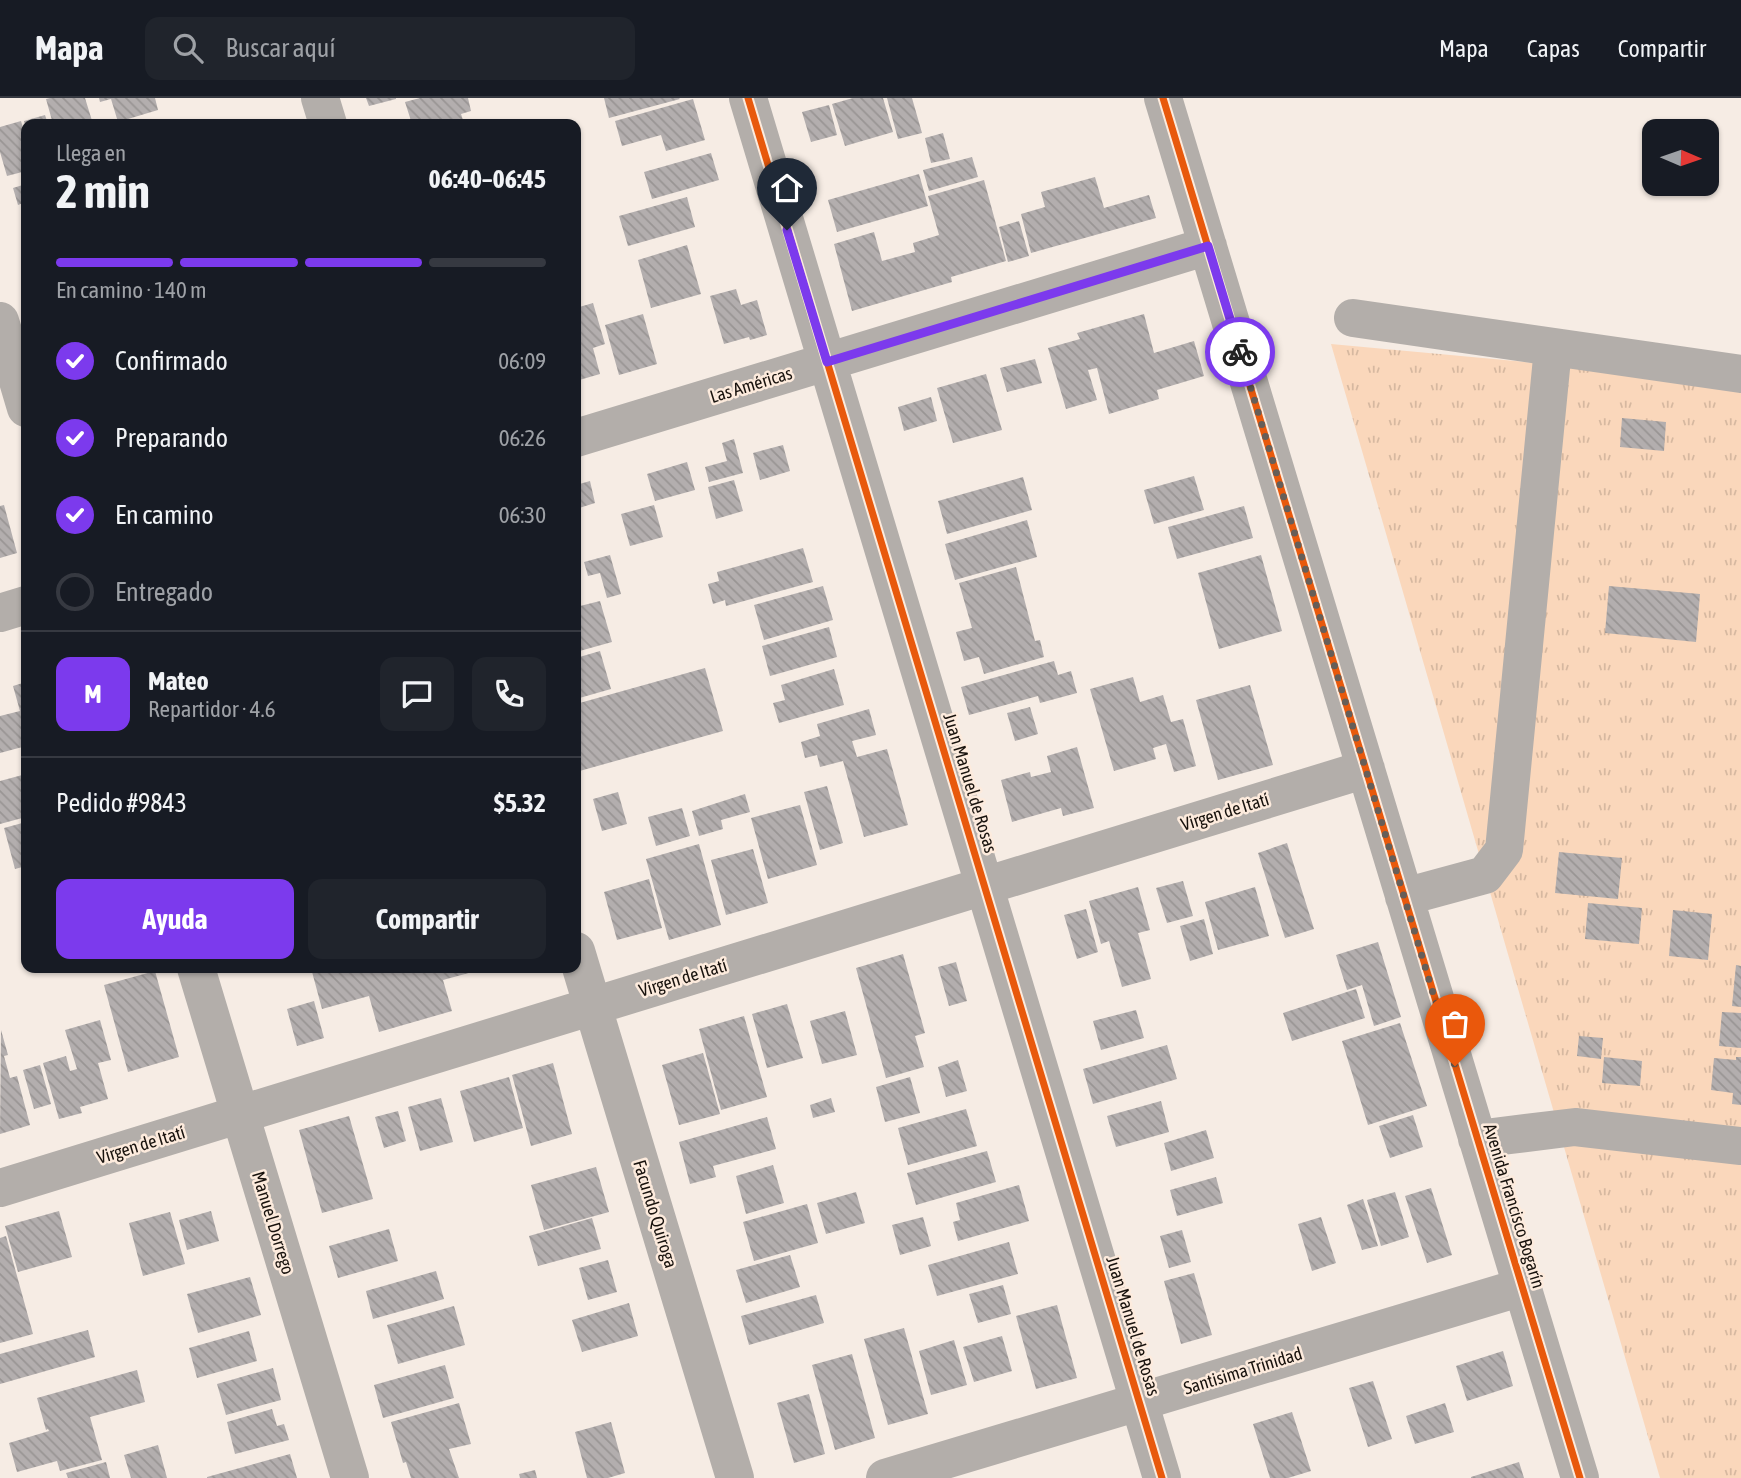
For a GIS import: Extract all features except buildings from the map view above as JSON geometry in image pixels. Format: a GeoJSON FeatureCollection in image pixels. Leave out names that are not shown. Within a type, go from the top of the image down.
{"type":"FeatureCollection","features":[{"type":"Feature","properties":{"kind":"street"},"geometry":{"type":"LineString","coordinates":[[320,98],[326,119]]}},
{"type":"Feature","properties":{"kind":"street","name":"Juan Manuel de Rosas"},"geometry":{"type":"LineString","coordinates":[[748,98],[1163,1478]]}},
{"type":"Feature","properties":{"kind":"street","name":"Avenida Francisco Bogarín"},"geometry":{"type":"LineString","coordinates":[[1163,98],[1580,1478]]}},
{"type":"Feature","properties":{"kind":"street","name":"Las Américas"},"geometry":{"type":"LineString","coordinates":[[581,436],[1208,246]]}},
{"type":"Feature","properties":{"kind":"street"},"geometry":{"type":"LineString","coordinates":[[1353,318],[1741,374]]}},
{"type":"Feature","properties":{"kind":"street"},"geometry":{"type":"LineString","coordinates":[[0,321],[21,391]]}},
{"type":"Feature","properties":{"kind":"street"},"geometry":{"type":"LineString","coordinates":[[1404,897],[1485,875],[1504,850],[1553,348]]}},
{"type":"Feature","properties":{"kind":"street"},"geometry":{"type":"LineString","coordinates":[[0,613],[21,607]]}},
{"type":"Feature","properties":{"kind":"street","name":"Virgen de Itatí"},"geometry":{"type":"LineString","coordinates":[[0,1188],[1366,769]]}},
{"type":"Feature","properties":{"kind":"street","name":"Facundo Quiroga"},"geometry":{"type":"LineString","coordinates":[[581,968],[735,1478]]}},
{"type":"Feature","properties":{"kind":"street","name":"Manuel Dorrego"},"geometry":{"type":"LineString","coordinates":[[197,973],[350,1478]]}},
{"type":"Feature","properties":{"kind":"street"},"geometry":{"type":"LineString","coordinates":[[1477,1139],[1575,1127],[1741,1146]]}},
{"type":"Feature","properties":{"kind":"street","name":"Santisima Trinidad"},"geometry":{"type":"LineString","coordinates":[[885,1478],[1522,1287]]}},
{"type":"Feature","properties":{"kind":"green space"},"geometry":{"type":"Polygon","coordinates":[[[1331,344],[1741,382],[1741,1478],[1660,1478],[1331,344]]]}},
{"type":"Feature","properties":{"kind":"cycle path"},"geometry":{"type":"LineString","coordinates":[[748,98],[1162,1478]]}},
{"type":"Feature","properties":{"kind":"cycle path"},"geometry":{"type":"LineString","coordinates":[[1163,98],[1580,1478]]}},
{"type":"Feature","properties":{"kind":"way so far"},"geometry":{"type":"LineString","coordinates":[[1240,352],[1455,1066]]}},
{"type":"Feature","properties":{"kind":"route"},"geometry":{"type":"LineString","coordinates":[[787,230],[827,362],[1208,246],[1240,352]]}}]}
